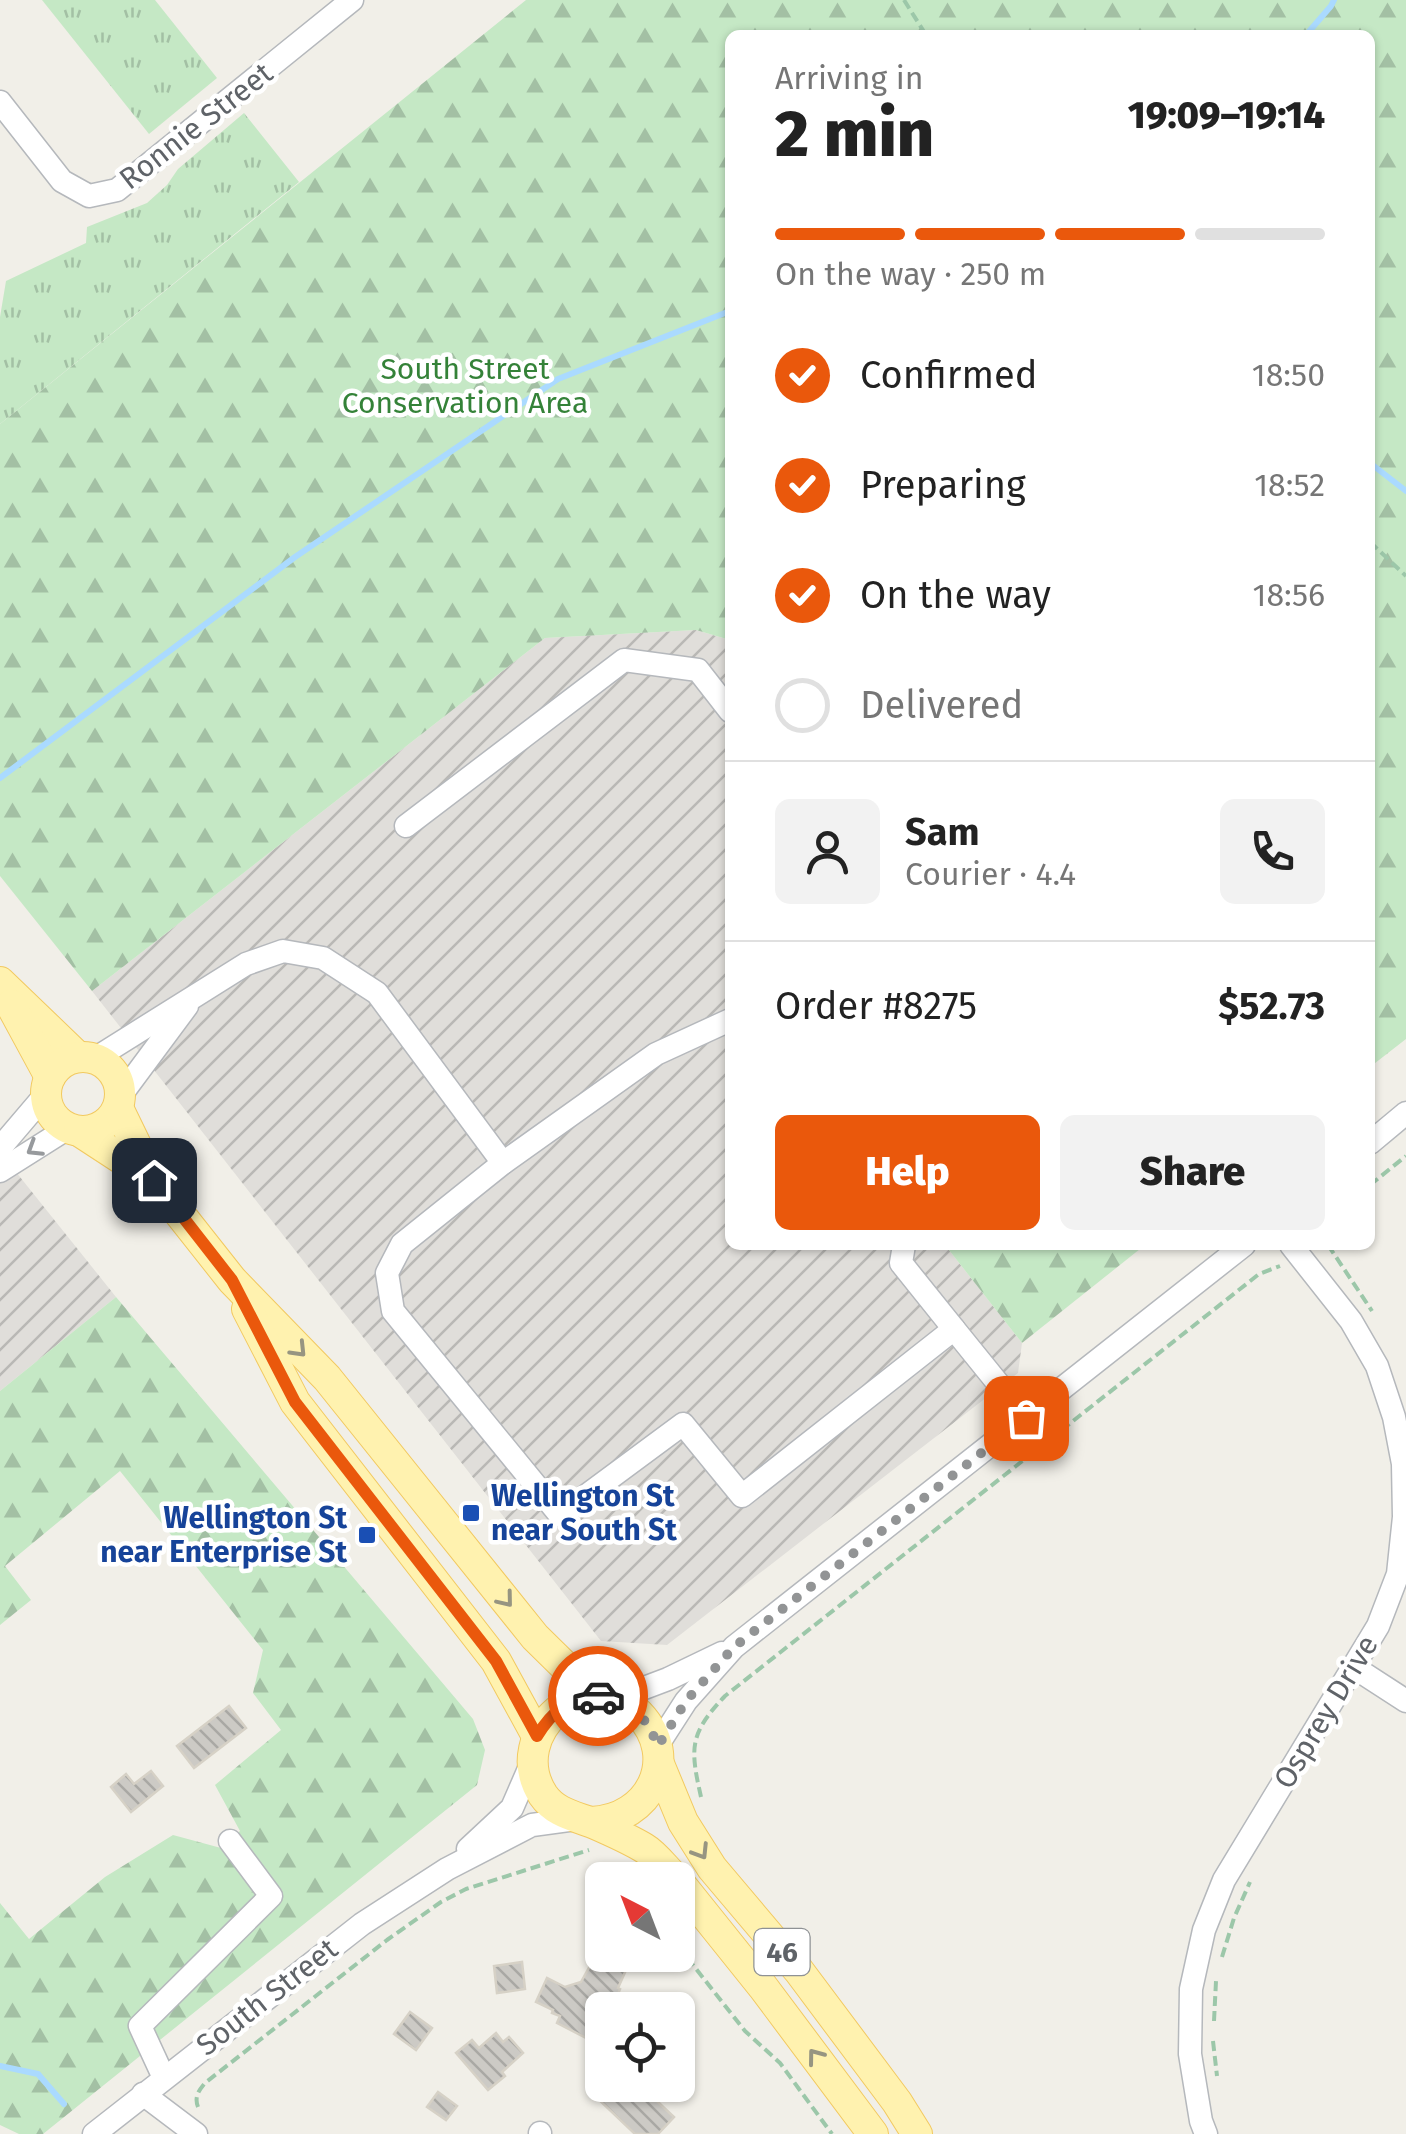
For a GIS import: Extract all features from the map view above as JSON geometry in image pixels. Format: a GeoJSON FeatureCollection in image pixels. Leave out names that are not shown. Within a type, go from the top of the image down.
{"type":"FeatureCollection","features":[{"type":"Feature","properties":{"kind":"main road","name":"46"},"geometry":{"type":"LineString","coordinates":[[0,983],[87,1058],[107,1064],[115,1073],[120,1084],[120,1102],[154,1180],[232,1280],[327,1378],[535,1636],[605,1697],[635,1709],[649,1726],[683,1822],[712,1868],[798,1971],[917,2134]]}},
{"type":"Feature","properties":{"kind":"main road","name":"46"},"geometry":{"type":"LineString","coordinates":[[0,983],[48,1086],[52,1114],[154,1180]]}},
{"type":"Feature","properties":{"kind":"main road"},"geometry":{"type":"LineString","coordinates":[[48,1086],[66,1060],[87,1058]]}},
{"type":"Feature","properties":{"kind":"main road"},"geometry":{"type":"LineString","coordinates":[[74,1130],[102,1126],[120,1102]]}},
{"type":"Feature","properties":{"kind":"main road","name":"46"},"geometry":{"type":"LineString","coordinates":[[232,1280],[295,1402],[496,1661],[534,1749],[542,1793],[586,1830],[647,1849],[660,1862]]}},
{"type":"Feature","properties":{"kind":"main road"},"geometry":{"type":"LineString","coordinates":[[534,1749],[548,1718],[560,1706],[581,1698],[605,1697]]}},
{"type":"Feature","properties":{"kind":"main road"},"geometry":{"type":"LineString","coordinates":[[586,1830],[640,1804],[653,1786],[658,1755]]}},
{"type":"Feature","properties":{"kind":"main road","name":"46"},"geometry":{"type":"LineString","coordinates":[[695,1902],[873,2134]]}},
{"type":"Feature","properties":{"kind":"street","name":"Ronnie Street"},"geometry":{"type":"LineString","coordinates":[[0,102],[62,181],[89,196],[117,190],[352,0]]}},
{"type":"Feature","properties":{"kind":"street"},"geometry":{"type":"LineString","coordinates":[[406,826],[624,660],[698,670],[725,705]]}},
{"type":"Feature","properties":{"kind":"street"},"geometry":{"type":"LineString","coordinates":[[87,1058],[246,964],[283,951],[323,958],[377,994],[502,1164]]}},
{"type":"Feature","properties":{"kind":"street"},"geometry":{"type":"LineString","coordinates":[[120,1102],[195,996]]}},
{"type":"Feature","properties":{"kind":"street"},"geometry":{"type":"LineString","coordinates":[[725,1022],[656,1054],[502,1164],[402,1244],[388,1274],[393,1311],[560,1515],[683,1424],[742,1496],[954,1329]]}},
{"type":"Feature","properties":{"kind":"street"},"geometry":{"type":"LineString","coordinates":[[0,1148],[48,1086]]}},
{"type":"Feature","properties":{"kind":"street"},"geometry":{"type":"LineString","coordinates":[[1375,1139],[1406,1114]]}},
{"type":"Feature","properties":{"kind":"street"},"geometry":{"type":"LineString","coordinates":[[0,1170],[74,1130]]}},
{"type":"Feature","properties":{"kind":"street"},"geometry":{"type":"LineString","coordinates":[[903,1250],[900,1264],[1026,1418]]}},
{"type":"Feature","properties":{"kind":"street"},"geometry":{"type":"LineString","coordinates":[[658,1755],[686,1701],[734,1647],[1238,1250]]}},
{"type":"Feature","properties":{"kind":"street","name":"Osprey Drive"},"geometry":{"type":"LineString","coordinates":[[1206,2134],[1190,2054],[1191,1989],[1204,1930],[1224,1880],[1378,1626],[1398,1574],[1404,1517],[1400,1415],[1352,1321],[1287,1254]]}},
{"type":"Feature","properties":{"kind":"street"},"geometry":{"type":"LineString","coordinates":[[605,1697],[668,1679],[734,1647]]}},
{"type":"Feature","properties":{"kind":"street"},"geometry":{"type":"LineString","coordinates":[[1355,1668],[1406,1701]]}},
{"type":"Feature","properties":{"kind":"street","name":"South Street"},"geometry":{"type":"LineString","coordinates":[[447,1869],[512,1808],[534,1749]]}},
{"type":"Feature","properties":{"kind":"street","name":"South Street"},"geometry":{"type":"LineString","coordinates":[[94,2134],[362,1924],[447,1869],[532,1825],[586,1830]]}},
{"type":"Feature","properties":{"kind":"street"},"geometry":{"type":"LineString","coordinates":[[164,2078],[140,2026],[271,1896],[230,1840]]}},
{"type":"Feature","properties":{"kind":"street"},"geometry":{"type":"LineString","coordinates":[[143,2094],[193,2132]]}},
{"type":"Feature","properties":{"kind":"path"},"geometry":{"type":"LineString","coordinates":[[904,0],[923,30]]}},
{"type":"Feature","properties":{"kind":"path"},"geometry":{"type":"LineString","coordinates":[[1375,547],[1406,576]]}},
{"type":"Feature","properties":{"kind":"path"},"geometry":{"type":"LineString","coordinates":[[1375,1180],[1406,1156]]}},
{"type":"Feature","properties":{"kind":"path"},"geometry":{"type":"LineString","coordinates":[[704,1810],[693,1761],[696,1737],[709,1713],[725,1696],[1259,1274],[1278,1268],[1287,1254]]}},
{"type":"Feature","properties":{"kind":"path"},"geometry":{"type":"LineString","coordinates":[[193,2132],[204,2116],[196,2102],[205,2083],[387,1940],[466,1890],[586,1830]]}},
{"type":"Feature","properties":{"kind":"path"},"geometry":{"type":"LineString","coordinates":[[1216,2088],[1213,2035],[1217,1972],[1234,1918],[1256,1868]]}},
{"type":"Feature","properties":{"kind":"path"},"geometry":{"type":"LineString","coordinates":[[695,1965],[746,2031],[780,2064],[832,2134]]}},
{"type":"Feature","properties":{"kind":"shaded area"},"geometry":{"type":"Polygon","coordinates":[[[696,630],[725,639],[725,1250],[949,1250],[1022,1343],[1018,1373],[667,1645],[601,1641],[92,991],[545,638],[696,630]]]}},
{"type":"Feature","properties":{"kind":"shaded area"},"geometry":{"type":"Polygon","coordinates":[[[0,1152],[116,1297],[0,1391],[0,1152]]]}},
{"type":"Feature","properties":{"kind":"green space"},"geometry":{"type":"Polygon","coordinates":[[[42,0],[155,0],[217,78],[149,134],[42,0]]]}},
{"type":"Feature","properties":{"kind":"green space","name":"South Street Conservation Area"},"geometry":{"type":"Polygon","coordinates":[[[526,0],[1406,0],[1406,1039],[1375,1063],[1375,30],[725,30],[725,639],[696,630],[545,638],[92,991],[0,876],[0,424],[526,0]]]}},
{"type":"Feature","properties":{"kind":"green space"},"geometry":{"type":"Polygon","coordinates":[[[244,113],[299,182],[0,424],[0,317],[6,281],[86,243],[87,227],[147,203],[178,169],[244,113]]]}},
{"type":"Feature","properties":{"kind":"green space"},"geometry":{"type":"Polygon","coordinates":[[[949,1250],[1139,1250],[1022,1343],[949,1250]]]}},
{"type":"Feature","properties":{"kind":"green space"},"geometry":{"type":"Polygon","coordinates":[[[116,1297],[473,1719],[485,1750],[477,1785],[43,2134],[19,2134],[0,2125],[0,1903],[29,1939],[105,1877],[173,1835],[221,1848],[240,1831],[215,1785],[281,1730],[253,1693],[263,1650],[120,1471],[5,1566],[31,1600],[0,1625],[0,1391],[116,1297]]]}},
{"type":"Feature","properties":{"kind":"building"},"geometry":{"type":"Polygon","coordinates":[[[229,1706],[246,1728],[194,1768],[177,1746],[229,1706]]]}},
{"type":"Feature","properties":{"kind":"building"},"geometry":{"type":"Polygon","coordinates":[[[151,1771],[163,1786],[131,1812],[111,1787],[126,1774],[134,1784],[151,1771]]]}},
{"type":"Feature","properties":{"kind":"building"},"geometry":{"type":"Polygon","coordinates":[[[522,1962],[525,1989],[497,1993],[494,1966],[522,1962]]]}},
{"type":"Feature","properties":{"kind":"building"},"geometry":{"type":"Polygon","coordinates":[[[587,1972],[625,1972],[619,1992],[585,1992],[585,2037],[557,2023],[560,2016],[536,2002],[547,1978],[565,1987],[581,1982],[587,1972]]]}},
{"type":"Feature","properties":{"kind":"building"},"geometry":{"type":"Polygon","coordinates":[[[410,2012],[432,2028],[416,2050],[394,2034],[410,2012]]]}},
{"type":"Feature","properties":{"kind":"building"},"geometry":{"type":"Polygon","coordinates":[[[496,2033],[503,2042],[509,2037],[523,2053],[488,2090],[456,2053],[472,2040],[479,2048],[496,2033]]]}},
{"type":"Feature","properties":{"kind":"building"},"geometry":{"type":"Polygon","coordinates":[[[438,2092],[457,2106],[446,2120],[427,2107],[438,2092]]]}},
{"type":"Feature","properties":{"kind":"building"},"geometry":{"type":"Polygon","coordinates":[[[601,2102],[658,2102],[674,2117],[658,2134],[635,2134],[601,2102]]]}},
{"type":"Feature","properties":{"kind":"waterway"},"geometry":{"type":"LineString","coordinates":[[1310,30],[1334,0]]}},
{"type":"Feature","properties":{"kind":"waterway"},"geometry":{"type":"LineString","coordinates":[[0,778],[295,557],[558,379],[725,313]]}},
{"type":"Feature","properties":{"kind":"waterway"},"geometry":{"type":"LineString","coordinates":[[1375,467],[1406,491]]}},
{"type":"Feature","properties":{"kind":"waterway"},"geometry":{"type":"LineString","coordinates":[[0,2066],[38,2074],[64,2104]]}},
{"type":"Feature","properties":{"kind":"way so far"},"geometry":{"type":"LineString","coordinates":[[598,1696],[635,1709],[658,1746],[686,1701],[734,1647],[1026,1418]]}},
{"type":"Feature","properties":{"kind":"place","name":"Wellington St near South St"},"geometry":{"type":"Point","coordinates":[471,1513]}},
{"type":"Feature","properties":{"kind":"place","name":"Wellington St near Enterprise St"},"geometry":{"type":"Point","coordinates":[367,1535]}},
{"type":"Feature","properties":{"kind":"route"},"geometry":{"type":"LineString","coordinates":[[154,1180],[232,1280],[295,1402],[496,1661],[537,1736],[560,1706],[598,1696]]}}]}
